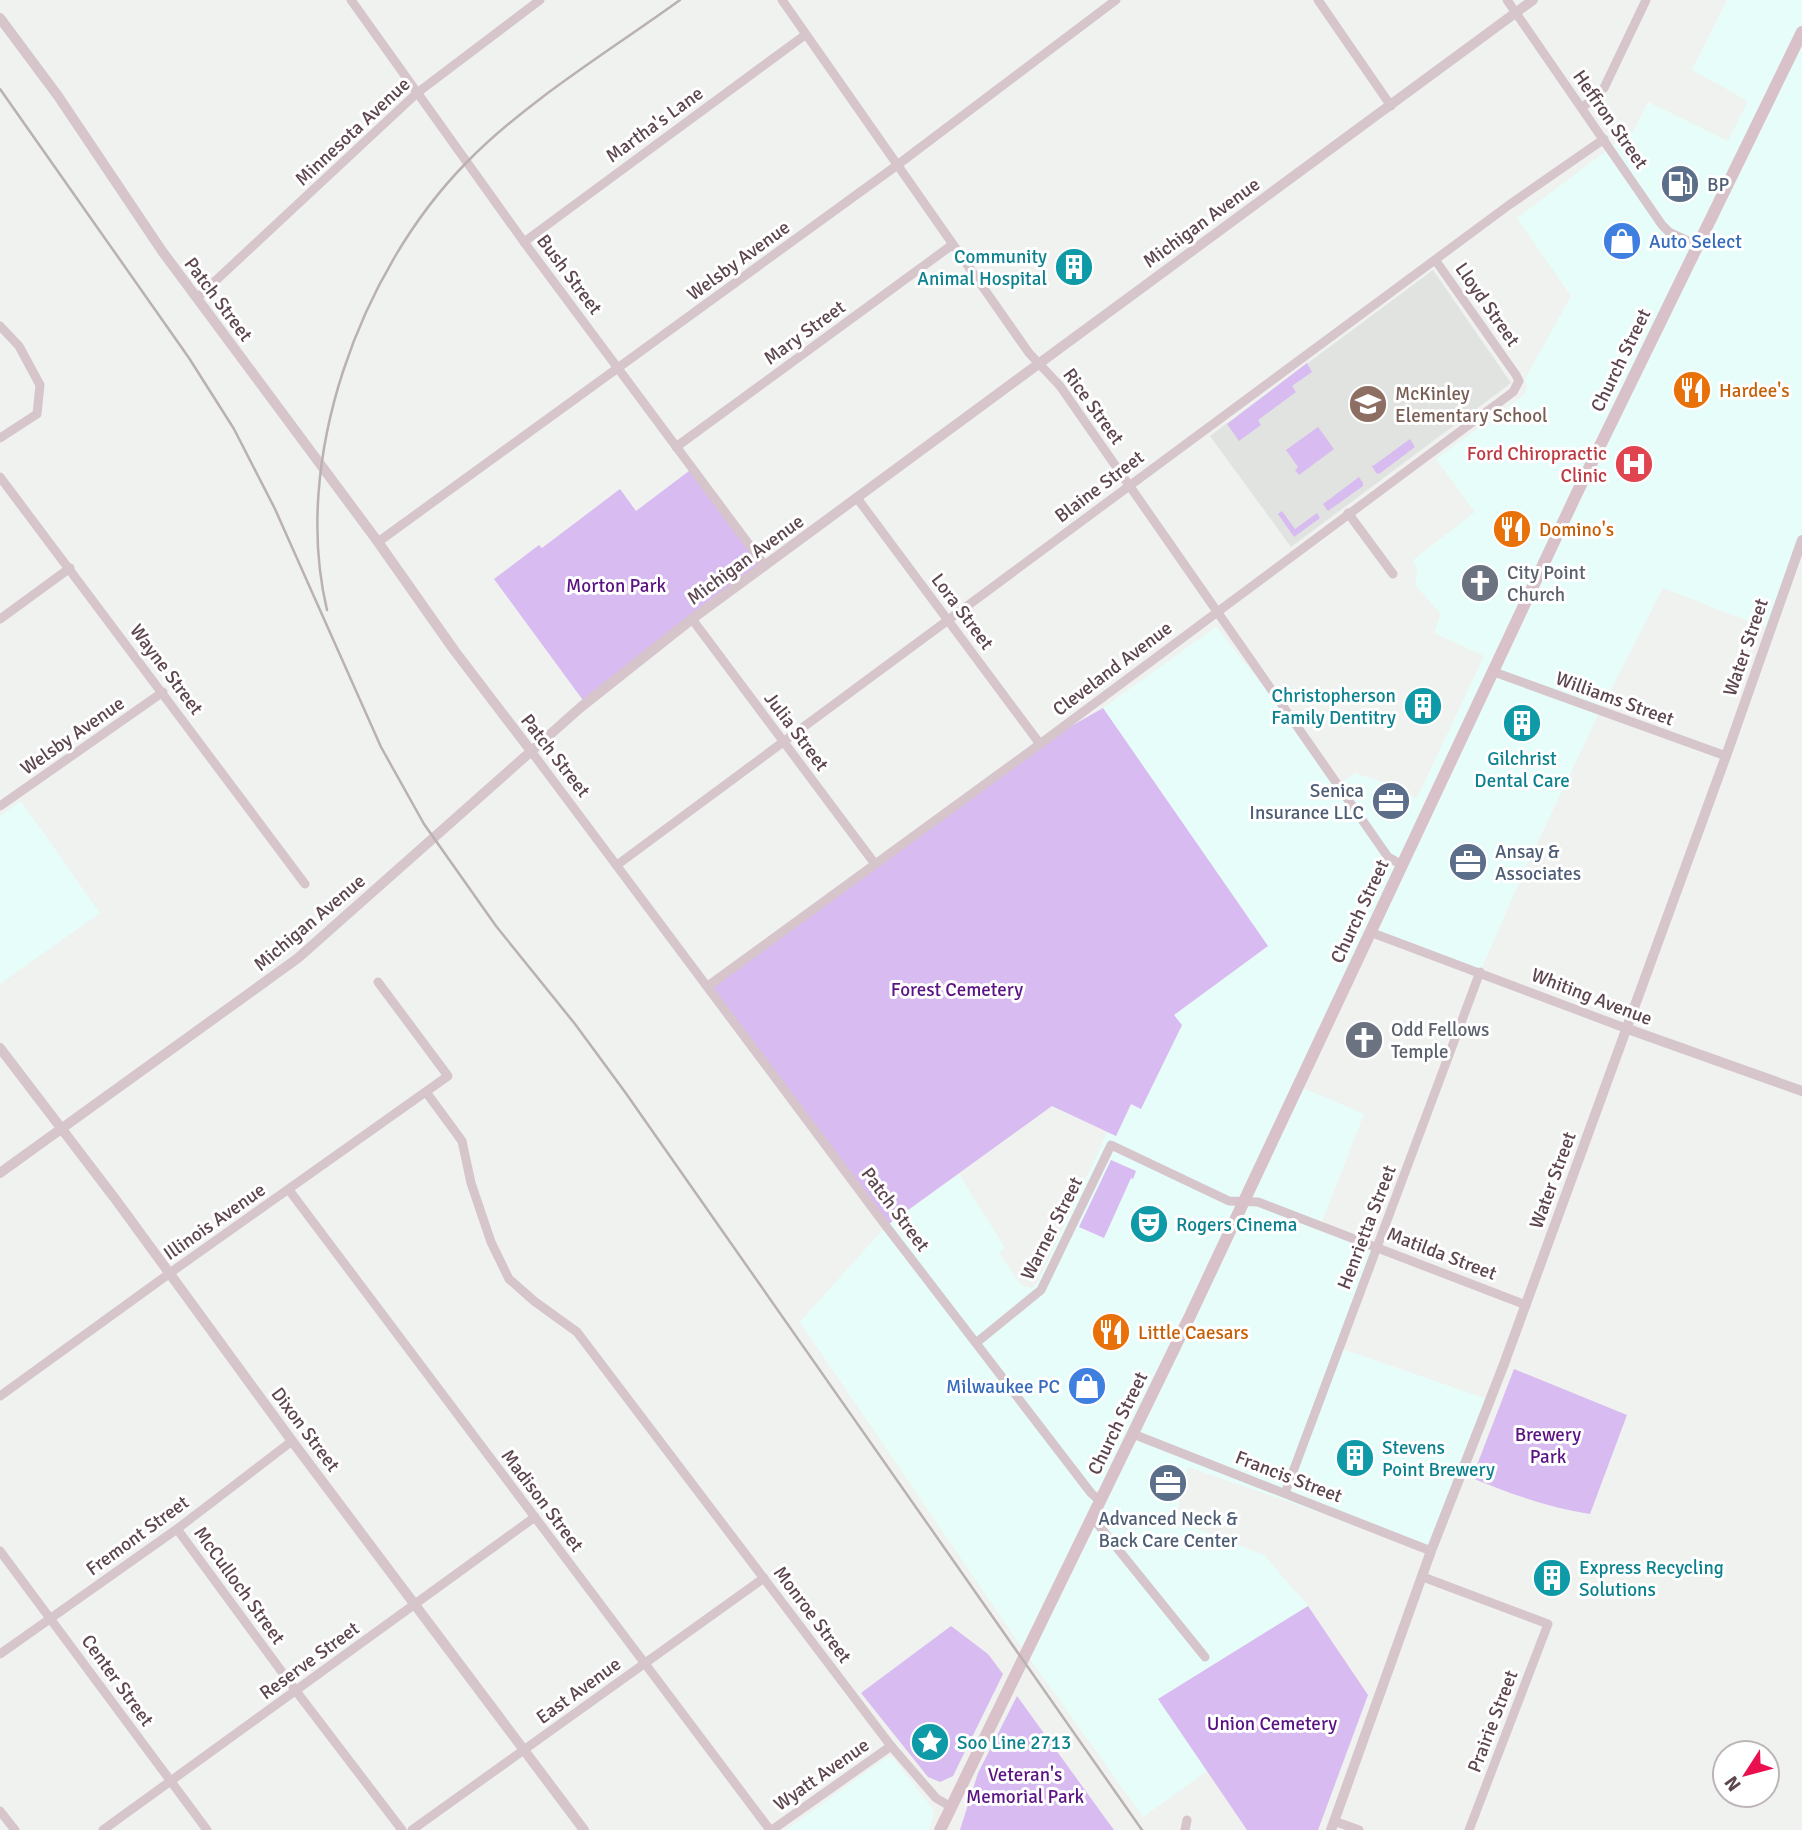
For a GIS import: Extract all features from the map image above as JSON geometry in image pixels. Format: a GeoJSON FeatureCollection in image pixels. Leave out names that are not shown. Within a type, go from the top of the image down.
{"type":"FeatureCollection","features":[{"type":"Feature","properties":{"kind":"main road","name":"Church Street"},"geometry":{"type":"LineString","coordinates":[[942,1830],[1133,1434],[1697,245],[1802,32]]}},
{"type":"Feature","properties":{"kind":"street","name":"Bush Street"},"geometry":{"type":"LineString","coordinates":[[351,0],[524,242],[765,566]]}},
{"type":"Feature","properties":{"kind":"street","name":"Minnesota Avenue"},"geometry":{"type":"LineString","coordinates":[[197,298],[417,93],[540,0]]}},
{"type":"Feature","properties":{"kind":"street","name":"Rice Street"},"geometry":{"type":"LineString","coordinates":[[782,0],[1029,353],[1055,378],[1388,857],[1402,865]]}},
{"type":"Feature","properties":{"kind":"street","name":"Welsby Avenue"},"geometry":{"type":"LineString","coordinates":[[378,542],[620,369],[1116,0]]}},
{"type":"Feature","properties":{"kind":"street"},"geometry":{"type":"LineString","coordinates":[[1318,0],[1391,106]]}},
{"type":"Feature","properties":{"kind":"street","name":"Heffron Street"},"geometry":{"type":"LineString","coordinates":[[1507,0],[1662,225],[1669,232],[1697,245]]}},
{"type":"Feature","properties":{"kind":"street","name":"Michigan Avenue"},"geometry":{"type":"LineString","coordinates":[[0,1173],[298,958],[531,751],[692,619],[1533,0]]}},
{"type":"Feature","properties":{"kind":"street"},"geometry":{"type":"LineString","coordinates":[[1582,108],[1604,88],[1646,0]]}},
{"type":"Feature","properties":{"kind":"street","name":"Patch Street"},"geometry":{"type":"LineString","coordinates":[[0,18],[58,96],[136,215],[378,542],[454,650],[886,1226],[1091,1493],[1100,1501]]}},
{"type":"Feature","properties":{"kind":"street","name":"Martha's Lane"},"geometry":{"type":"LineString","coordinates":[[524,242],[805,35]]}},
{"type":"Feature","properties":{"kind":"street","name":"Blaine Street"},"geometry":{"type":"LineString","coordinates":[[617,865],[1509,205],[1604,139]]}},
{"type":"Feature","properties":{"kind":"street","name":"Mary Street"},"geometry":{"type":"LineString","coordinates":[[676,447],[952,245]]}},
{"type":"Feature","properties":{"kind":"street","name":"Lloyd Street"},"geometry":{"type":"LineString","coordinates":[[1436,261],[1511,368]]}},
{"type":"Feature","properties":{"kind":"street"},"geometry":{"type":"LineString","coordinates":[[0,326],[19,346],[40,385],[37,414],[0,438]]}},
{"type":"Feature","properties":{"kind":"street","name":"Cleveland Avenue"},"geometry":{"type":"LineString","coordinates":[[708,986],[1040,744],[1513,392],[1519,381],[1511,368]]}},
{"type":"Feature","properties":{"kind":"street","name":"Wayne Street"},"geometry":{"type":"LineString","coordinates":[[0,477],[305,884]]}},
{"type":"Feature","properties":{"kind":"street","name":"Lora Street"},"geometry":{"type":"LineString","coordinates":[[857,498],[1040,744]]}},
{"type":"Feature","properties":{"kind":"street"},"geometry":{"type":"LineString","coordinates":[[1348,513],[1393,574]]}},
{"type":"Feature","properties":{"kind":"street","name":"Water Street"},"geometry":{"type":"LineString","coordinates":[[1335,1827],[1431,1551],[1526,1305],[1802,540]]}},
{"type":"Feature","properties":{"kind":"street"},"geometry":{"type":"LineString","coordinates":[[0,619],[70,568]]}},
{"type":"Feature","properties":{"kind":"street","name":"Julia Street"},"geometry":{"type":"LineString","coordinates":[[692,619],[874,864]]}},
{"type":"Feature","properties":{"kind":"street","name":"Williams Street"},"geometry":{"type":"LineString","coordinates":[[1494,672],[1726,756]]}},
{"type":"Feature","properties":{"kind":"street","name":"Welsby Avenue"},"geometry":{"type":"LineString","coordinates":[[0,806],[163,692]]}},
{"type":"Feature","properties":{"kind":"street","name":"Whiting Avenue"},"geometry":{"type":"LineString","coordinates":[[1370,932],[1802,1091]]}},
{"type":"Feature","properties":{"kind":"street","name":"Henrietta Street"},"geometry":{"type":"LineString","coordinates":[[1285,1493],[1480,972]]}},
{"type":"Feature","properties":{"kind":"street","name":"Illinois Avenue"},"geometry":{"type":"LineString","coordinates":[[0,1396],[448,1076],[378,982]]}},
{"type":"Feature","properties":{"kind":"street","name":"Dixon Street"},"geometry":{"type":"LineString","coordinates":[[0,1048],[117,1200],[292,1441],[584,1830]]}},
{"type":"Feature","properties":{"kind":"street","name":"Monroe Street"},"geometry":{"type":"LineString","coordinates":[[426,1092],[462,1141],[471,1183],[487,1230],[509,1279],[577,1332],[891,1746],[936,1798],[951,1807]]}},
{"type":"Feature","properties":{"kind":"street","name":"Matilda Street"},"geometry":{"type":"LineString","coordinates":[[1111,1145],[1229,1201],[1258,1202],[1526,1305]]}},
{"type":"Feature","properties":{"kind":"street","name":"Warner Street"},"geometry":{"type":"LineString","coordinates":[[976,1343],[1041,1290],[1111,1145]]}},
{"type":"Feature","properties":{"kind":"street","name":"Madison Street"},"geometry":{"type":"LineString","coordinates":[[289,1190],[771,1830]]}},
{"type":"Feature","properties":{"kind":"street","name":"Francis Street"},"geometry":{"type":"LineString","coordinates":[[1133,1434],[1431,1551]]}},
{"type":"Feature","properties":{"kind":"street","name":"Fremont Street"},"geometry":{"type":"LineString","coordinates":[[0,1654],[177,1529],[292,1441]]}},
{"type":"Feature","properties":{"kind":"street","name":"Reserve Street"},"geometry":{"type":"LineString","coordinates":[[103,1830],[535,1517]]}},
{"type":"Feature","properties":{"kind":"street"},"geometry":{"type":"LineString","coordinates":[[1092,1517],[1205,1657]]}},
{"type":"Feature","properties":{"kind":"street","name":"McCulloch Street"},"geometry":{"type":"LineString","coordinates":[[177,1529],[402,1830]]}},
{"type":"Feature","properties":{"kind":"street","name":"Center Street"},"geometry":{"type":"LineString","coordinates":[[0,1551],[207,1830]]}},
{"type":"Feature","properties":{"kind":"street","name":"Prairie Street"},"geometry":{"type":"LineString","coordinates":[[1423,1577],[1548,1624],[1469,1830]]}},
{"type":"Feature","properties":{"kind":"street","name":"East Avenue"},"geometry":{"type":"LineString","coordinates":[[412,1830],[764,1578]]}},
{"type":"Feature","properties":{"kind":"street","name":"Wyatt Avenue"},"geometry":{"type":"LineString","coordinates":[[771,1830],[891,1746]]}},
{"type":"Feature","properties":{"kind":"street"},"geometry":{"type":"LineString","coordinates":[[0,1811],[15,1830]]}},
{"type":"Feature","properties":{"kind":"street"},"geometry":{"type":"LineString","coordinates":[[1335,1827],[1359,1830]]}},
{"type":"Feature","properties":{"kind":"shaded area"},"geometry":{"type":"Polygon","coordinates":[[[1727,0],[1802,0],[1802,540],[1769,629],[1663,588],[1600,711],[1524,871],[1480,972],[1370,932],[1298,1086],[1364,1114],[1321,1224],[1378,1247],[1339,1348],[1490,1400],[1431,1551],[1188,1467],[1175,1520],[1264,1555],[1308,1606],[1158,1699],[1207,1771],[1143,1817],[1018,1642],[800,1322],[886,1226],[959,1174],[1005,1248],[999,1253],[1021,1285],[1032,1288],[1037,1283],[1107,1133],[1116,1136],[1132,1104],[1141,1108],[1182,1026],[1174,1015],[1268,946],[1103,708],[1216,627],[1339,785],[1355,773],[1383,782],[1417,798],[1484,656],[1434,633],[1441,614],[1415,585],[1417,570],[1413,560],[1475,512],[1436,459],[1524,395],[1527,388],[1525,379],[1571,296],[1517,218],[1634,130],[1648,102],[1728,141],[1748,101],[1692,70],[1727,0]]]}},
{"type":"Feature","properties":{"kind":"shaded area","name":"McKinley Elementary School"},"geometry":{"type":"Polygon","coordinates":[[[1433,270],[1511,383],[1291,547],[1210,436],[1433,270]]]}},
{"type":"Feature","properties":{"kind":"shaded area"},"geometry":{"type":"Polygon","coordinates":[[[21,801],[100,913],[0,984],[0,816],[21,801]]]}},
{"type":"Feature","properties":{"kind":"shaded area"},"geometry":{"type":"Polygon","coordinates":[[[887,1757],[892,1757],[933,1809],[929,1830],[786,1830],[887,1757]]]}},
{"type":"Feature","properties":{"kind":"green space"},"geometry":{"type":"Polygon","coordinates":[[[1307,363],[1312,372],[1292,386],[1296,392],[1258,420],[1261,425],[1239,441],[1227,424],[1307,363]]]}},
{"type":"Feature","properties":{"kind":"green space"},"geometry":{"type":"Polygon","coordinates":[[[1318,427],[1334,449],[1299,475],[1295,470],[1298,467],[1286,450],[1318,427]]]}},
{"type":"Feature","properties":{"kind":"green space"},"geometry":{"type":"Polygon","coordinates":[[[1410,439],[1415,447],[1379,474],[1376,473],[1371,465],[1410,439]]]}},
{"type":"Feature","properties":{"kind":"green space","name":"Morton Park"},"geometry":{"type":"Polygon","coordinates":[[[693,468],[765,566],[585,703],[494,579],[539,545],[542,548],[620,489],[636,511],[693,468]]]}},
{"type":"Feature","properties":{"kind":"green space"},"geometry":{"type":"Polygon","coordinates":[[[1359,477],[1363,486],[1328,511],[1323,504],[1359,477]]]}},
{"type":"Feature","properties":{"kind":"green space"},"geometry":{"type":"Polygon","coordinates":[[[1282,511],[1295,529],[1317,513],[1320,518],[1294,537],[1278,514],[1282,511]]]}},
{"type":"Feature","properties":{"kind":"green space","name":"Forest Cemetery"},"geometry":{"type":"Polygon","coordinates":[[[1103,708],[1268,946],[1174,1015],[1182,1025],[1141,1109],[1131,1104],[1116,1136],[1052,1106],[886,1226],[708,986],[1040,744],[1103,708]]]}},
{"type":"Feature","properties":{"kind":"green space"},"geometry":{"type":"Polygon","coordinates":[[[1111,1160],[1136,1171],[1104,1238],[1079,1227],[1111,1160]]]}},
{"type":"Feature","properties":{"kind":"green space","name":"Brewery Park"},"geometry":{"type":"Polygon","coordinates":[[[1514,1369],[1627,1415],[1590,1514],[1530,1500],[1472,1478],[1514,1369]]]}},
{"type":"Feature","properties":{"kind":"green space","name":"Union Cemetery"},"geometry":{"type":"Polygon","coordinates":[[[1308,1606],[1368,1695],[1318,1830],[1247,1830],[1158,1699],[1308,1606]]]}},
{"type":"Feature","properties":{"kind":"green space"},"geometry":{"type":"Polygon","coordinates":[[[951,1626],[988,1654],[1003,1674],[953,1776],[940,1782],[928,1777],[861,1693],[951,1626]]]}},
{"type":"Feature","properties":{"kind":"green space","name":"Veteran's Memorial Park"},"geometry":{"type":"Polygon","coordinates":[[[1017,1696],[1114,1830],[960,1830],[978,1773],[1017,1696]]]}},
{"type":"Feature","properties":{"kind":"railway"},"geometry":{"type":"LineString","coordinates":[[327,610],[318,552],[319,492],[327,431],[343,371],[366,312],[394,257],[428,207],[489,141],[569,77],[680,0]]}},
{"type":"Feature","properties":{"kind":"railway"},"geometry":{"type":"LineString","coordinates":[[0,89],[189,358],[234,429],[275,509],[381,747],[424,824],[496,926],[575,1024],[625,1092],[1142,1830]]}},
{"type":"Feature","properties":{"kind":"place","name":"BP"},"geometry":{"type":"Point","coordinates":[1680,184]}},
{"type":"Feature","properties":{"kind":"place","name":"Auto Select"},"geometry":{"type":"Point","coordinates":[1622,241]}},
{"type":"Feature","properties":{"kind":"place","name":"Community Animal Hospital"},"geometry":{"type":"Point","coordinates":[1074,267]}},
{"type":"Feature","properties":{"kind":"place","name":"Hardee's"},"geometry":{"type":"Point","coordinates":[1692,390]}},
{"type":"Feature","properties":{"kind":"place","name":"McKinley Elementary School"},"geometry":{"type":"Point","coordinates":[1368,404]}},
{"type":"Feature","properties":{"kind":"place","name":"Ford Chiropractic Clinic"},"geometry":{"type":"Point","coordinates":[1634,464]}},
{"type":"Feature","properties":{"kind":"place","name":"Domino's"},"geometry":{"type":"Point","coordinates":[1512,529]}},
{"type":"Feature","properties":{"kind":"place","name":"City Point Church"},"geometry":{"type":"Point","coordinates":[1480,583]}},
{"type":"Feature","properties":{"kind":"place","name":"Christopherson Family Dentitry"},"geometry":{"type":"Point","coordinates":[1423,706]}},
{"type":"Feature","properties":{"kind":"place","name":"Gilchrist Dental Care"},"geometry":{"type":"Point","coordinates":[1522,723]}},
{"type":"Feature","properties":{"kind":"place","name":"Senica Insurance LLC"},"geometry":{"type":"Point","coordinates":[1391,801]}},
{"type":"Feature","properties":{"kind":"place","name":"Ansay & Associates"},"geometry":{"type":"Point","coordinates":[1468,862]}},
{"type":"Feature","properties":{"kind":"place","name":"Odd Fellows Temple"},"geometry":{"type":"Point","coordinates":[1364,1040]}},
{"type":"Feature","properties":{"kind":"place","name":"Rogers Cinema"},"geometry":{"type":"Point","coordinates":[1149,1224]}},
{"type":"Feature","properties":{"kind":"place","name":"Little Caesars"},"geometry":{"type":"Point","coordinates":[1111,1332]}},
{"type":"Feature","properties":{"kind":"place","name":"Milwaukee PC"},"geometry":{"type":"Point","coordinates":[1087,1386]}},
{"type":"Feature","properties":{"kind":"place","name":"Stevens Point Brewery"},"geometry":{"type":"Point","coordinates":[1355,1458]}},
{"type":"Feature","properties":{"kind":"place","name":"Advanced Neck & Back Care Center"},"geometry":{"type":"Point","coordinates":[1168,1483]}},
{"type":"Feature","properties":{"kind":"place","name":"Express Recycling Solutions"},"geometry":{"type":"Point","coordinates":[1552,1578]}},
{"type":"Feature","properties":{"kind":"place","name":"Soo Line 2713"},"geometry":{"type":"Point","coordinates":[930,1742]}}]}
